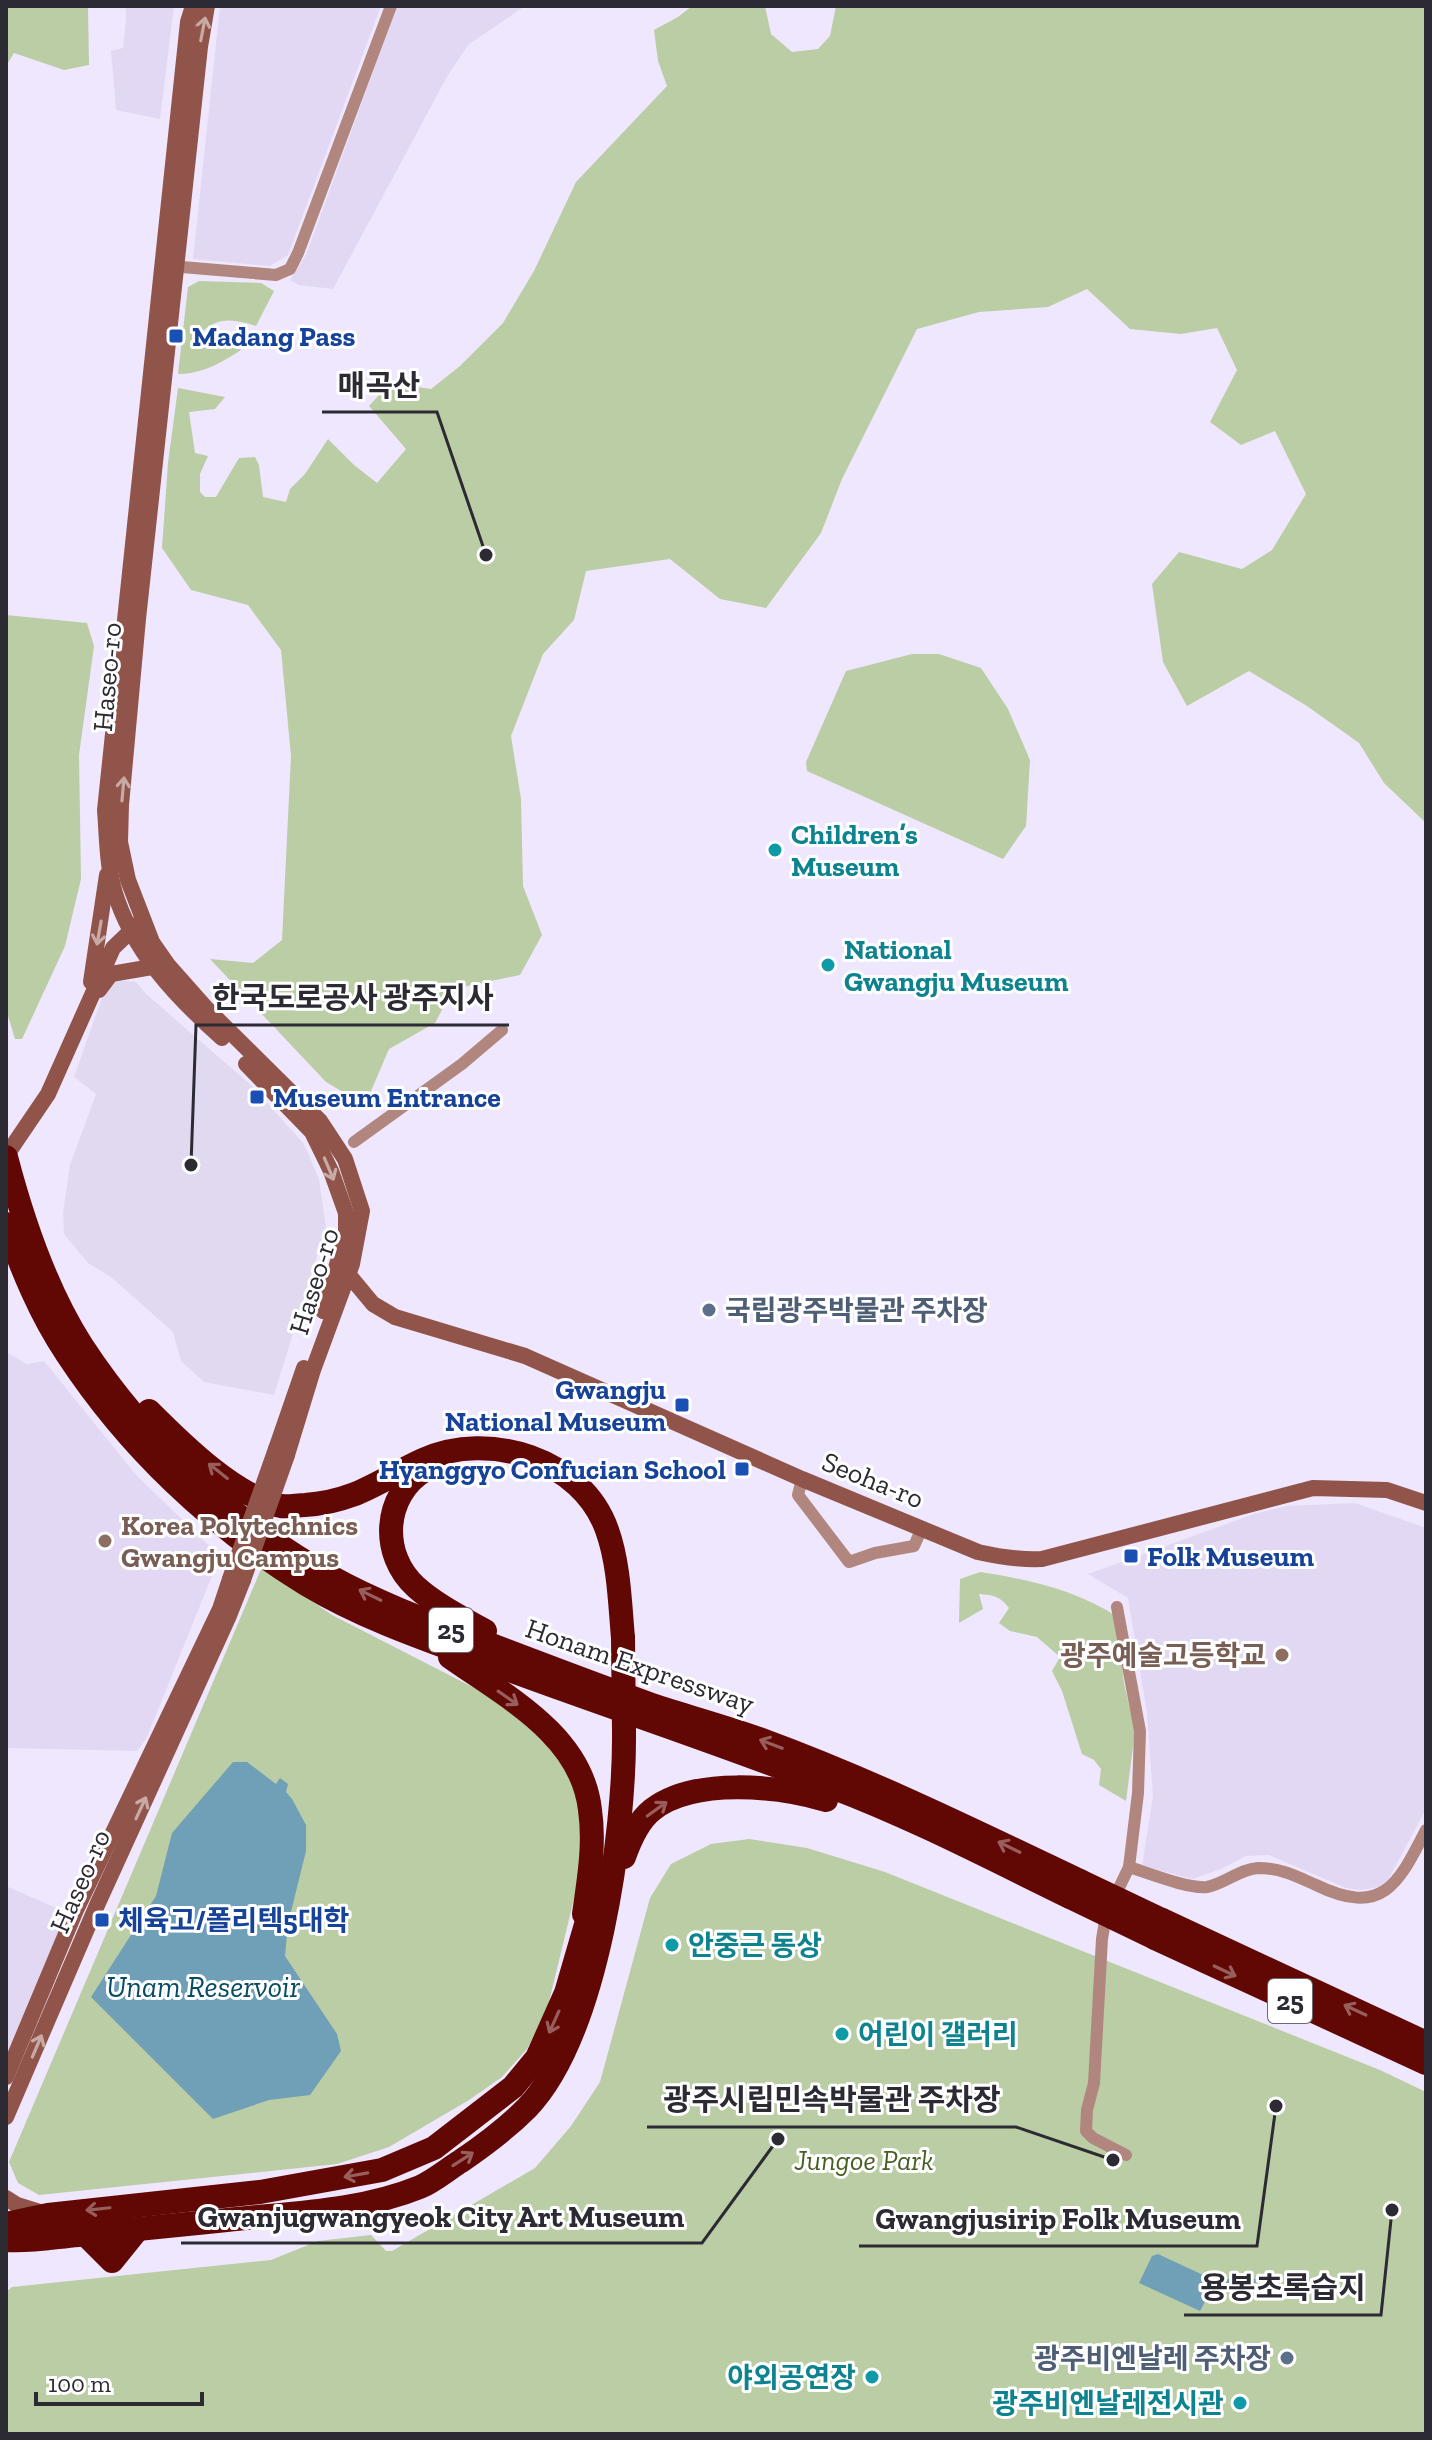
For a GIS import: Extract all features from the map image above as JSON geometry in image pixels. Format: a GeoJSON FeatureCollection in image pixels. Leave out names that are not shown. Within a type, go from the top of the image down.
{"type":"FeatureCollection","features":[{"type":"Feature","properties":{"kind":"highway","name":"Honam Expressway"},"geometry":{"type":"LineString","coordinates":[[6,1156],[19,1207],[54,1294],[81,1345],[122,1401],[175,1461],[223,1505],[331,1577],[414,1616],[653,1705],[760,1739],[857,1777],[1426,2063]]}},
{"type":"Feature","properties":{"kind":"highway","name":"Honam Expressway"},"geometry":{"type":"LineString","coordinates":[[6,1224],[23,1271],[66,1353],[148,1458],[201,1508],[308,1585],[381,1621],[835,1787],[957,1842],[1075,1889]]}},
{"type":"Feature","properties":{"kind":"highway"},"geometry":{"type":"LineString","coordinates":[[39,1256],[118,1377],[151,1413],[243,1491],[282,1506],[341,1500],[369,1490],[425,1459],[456,1449],[485,1447],[511,1450],[556,1470],[576,1485],[594,1505],[607,1530],[620,1603],[616,1638],[618,1730],[624,1789],[620,1834],[602,1928]]}},
{"type":"Feature","properties":{"kind":"highway"},"geometry":{"type":"LineString","coordinates":[[531,1660],[418,1589],[405,1576],[393,1543],[392,1518],[400,1492],[423,1471],[456,1458],[493,1456],[537,1468],[560,1483],[579,1501],[595,1529],[616,1638]]}},
{"type":"Feature","properties":{"kind":"highway"},"geometry":{"type":"LineString","coordinates":[[422,1637],[535,1716],[564,1746],[582,1778],[590,1807],[592,1834],[581,1941]]}},
{"type":"Feature","properties":{"kind":"highway"},"geometry":{"type":"LineString","coordinates":[[7,2238],[48,2215],[260,2192],[382,2170],[434,2148],[513,2087],[537,2058],[566,1993],[601,1877],[609,1831],[618,1730]]}},
{"type":"Feature","properties":{"kind":"highway"},"geometry":{"type":"LineString","coordinates":[[7,2238],[137,2230],[342,2208],[424,2185],[474,2152],[527,2107],[561,2056],[584,1995],[631,1836],[652,1810],[681,1795],[718,1789],[797,1792],[850,1807],[918,1835],[957,1842]]}},
{"type":"Feature","properties":{"kind":"highway","name":"Honam Expressway"},"geometry":{"type":"LineString","coordinates":[[1158,1929],[1426,2043]]}},
{"type":"Feature","properties":{"kind":"main road","name":"Haseo-ro"},"geometry":{"type":"LineString","coordinates":[[193,6],[188,22],[120,842],[137,925],[152,967],[312,1132],[331,1171],[346,1213],[343,1269]]}},
{"type":"Feature","properties":{"kind":"main road","name":"Haseo-ro"},"geometry":{"type":"LineString","coordinates":[[6,2117],[98,1903],[228,1618],[237,1579],[313,1370],[362,1211],[345,1159],[320,1121],[207,1009],[168,965],[115,891],[109,862],[105,810],[169,266],[207,6]]}},
{"type":"Feature","properties":{"kind":"main road"},"geometry":{"type":"LineString","coordinates":[[88,1003],[109,862]]}},
{"type":"Feature","properties":{"kind":"main road"},"geometry":{"type":"LineString","coordinates":[[6,1156],[38,1111],[62,1067],[113,948],[137,925]]}},
{"type":"Feature","properties":{"kind":"main road"},"geometry":{"type":"LineString","coordinates":[[88,1003],[111,974],[152,967]]}},
{"type":"Feature","properties":{"kind":"main road","name":"Seoha-ro"},"geometry":{"type":"LineString","coordinates":[[343,1269],[373,1304],[395,1317],[525,1356],[802,1479],[978,1552],[1024,1560],[1042,1559],[1313,1488],[1387,1490],[1426,1503]]}},
{"type":"Feature","properties":{"kind":"main road","name":"Haseo-ro"},"geometry":{"type":"LineString","coordinates":[[6,2077],[76,1910],[237,1579]]}},
{"type":"Feature","properties":{"kind":"main road"},"geometry":{"type":"LineString","coordinates":[[6,2198],[48,2215]]}},
{"type":"Feature","properties":{"kind":"street"},"geometry":{"type":"LineString","coordinates":[[169,266],[276,275],[290,269],[391,6]]}},
{"type":"Feature","properties":{"kind":"street"},"geometry":{"type":"LineString","coordinates":[[354,1142],[462,1064],[502,1030]]}},
{"type":"Feature","properties":{"kind":"street"},"geometry":{"type":"LineString","coordinates":[[802,1479],[798,1495],[849,1562],[875,1553],[914,1546],[922,1528]]}},
{"type":"Feature","properties":{"kind":"street"},"geometry":{"type":"LineString","coordinates":[[1117,1607],[1140,1731],[1138,1793],[1129,1867],[1106,1915],[1102,1939],[1094,2083],[1087,2110],[1086,2131],[1093,2138],[1126,2155]]}},
{"type":"Feature","properties":{"kind":"street"},"geometry":{"type":"LineString","coordinates":[[1129,1867],[1173,1881],[1206,1887],[1254,1868],[1284,1870],[1333,1894],[1362,1900],[1393,1887],[1426,1830]]}},
{"type":"Feature","properties":{"kind":"shaded area"},"geometry":{"type":"Polygon","coordinates":[[[118,6],[174,6],[160,119],[116,110],[111,51],[123,48],[126,19],[126,9],[118,6]]]}},
{"type":"Feature","properties":{"kind":"shaded area"},"geometry":{"type":"Polygon","coordinates":[[[220,6],[381,6],[288,255],[270,266],[193,259],[220,6]]]}},
{"type":"Feature","properties":{"kind":"shaded area"},"geometry":{"type":"Polygon","coordinates":[[[397,6],[525,6],[468,45],[448,75],[333,289],[299,285],[290,280],[306,255],[397,6]]]}},
{"type":"Feature","properties":{"kind":"shaded area"},"geometry":{"type":"Polygon","coordinates":[[[114,980],[136,982],[251,1085],[304,1144],[319,1179],[326,1227],[274,1395],[204,1382],[181,1361],[173,1332],[111,1277],[88,1263],[64,1234],[63,1213],[70,1165],[96,1094],[74,1077],[104,992],[114,980]]]}},
{"type":"Feature","properties":{"kind":"shaded area","name":"Korea Polytechnics Gwangju Campus"},"geometry":{"type":"Polygon","coordinates":[[[6,1352],[27,1364],[44,1361],[137,1476],[220,1556],[147,1737],[137,1751],[6,1748],[6,1352]]]}},
{"type":"Feature","properties":{"kind":"shaded area","name":"광주예술고등학교"},"geometry":{"type":"Polygon","coordinates":[[[1355,1503],[1426,1528],[1426,1809],[1388,1880],[1378,1887],[1361,1890],[1346,1888],[1269,1855],[1246,1856],[1193,1879],[1142,1866],[1153,1796],[1147,1713],[1128,1598],[1088,1574],[1254,1514],[1287,1506],[1355,1503]]]}},
{"type":"Feature","properties":{"kind":"shaded area"},"geometry":{"type":"Polygon","coordinates":[[[6,1886],[68,1913],[6,2055],[6,1886]]]}},
{"type":"Feature","properties":{"kind":"green space"},"geometry":{"type":"Polygon","coordinates":[[[6,6],[88,6],[89,65],[64,70],[14,53],[6,66],[6,6]]]}},
{"type":"Feature","properties":{"kind":"green space"},"geometry":{"type":"Polygon","coordinates":[[[692,6],[765,6],[771,34],[792,52],[818,49],[830,36],[836,6],[1426,6],[1426,823],[1384,783],[1359,743],[1307,706],[1249,671],[1187,706],[1163,662],[1152,584],[1179,552],[1242,569],[1272,550],[1306,494],[1275,431],[1241,445],[1210,422],[1237,370],[1217,328],[1181,334],[1130,329],[1087,289],[1048,307],[979,312],[917,329],[842,479],[821,533],[766,608],[720,599],[670,559],[586,571],[574,620],[543,654],[511,736],[521,799],[523,886],[542,935],[520,975],[453,989],[435,1023],[389,1049],[365,1105],[326,1082],[210,959],[253,963],[282,940],[291,756],[281,650],[248,605],[191,590],[162,548],[168,463],[178,388],[225,397],[215,409],[189,412],[195,453],[208,456],[200,474],[200,492],[205,497],[216,497],[239,458],[255,457],[263,497],[286,502],[290,489],[305,474],[328,439],[377,483],[406,449],[369,406],[390,383],[431,389],[460,366],[503,323],[534,271],[576,182],[667,86],[658,61],[654,30],[692,6]]]}},
{"type":"Feature","properties":{"kind":"green space"},"geometry":{"type":"Polygon","coordinates":[[[199,281],[261,283],[274,291],[256,326],[228,321],[216,323],[203,331],[207,341],[227,340],[241,350],[211,367],[178,374],[188,287],[199,281]]]}},
{"type":"Feature","properties":{"kind":"green space"},"geometry":{"type":"Polygon","coordinates":[[[6,615],[87,623],[94,646],[79,755],[81,879],[65,946],[22,1039],[15,1039],[6,1009],[6,615]]]}},
{"type":"Feature","properties":{"kind":"green space"},"geometry":{"type":"Polygon","coordinates":[[[912,654],[939,654],[981,668],[1008,709],[1030,760],[1026,826],[1003,859],[807,771],[806,762],[846,671],[912,654]]]}},
{"type":"Feature","properties":{"kind":"green space"},"geometry":{"type":"Polygon","coordinates":[[[262,1567],[332,1615],[492,1697],[541,1734],[572,1781],[584,1818],[582,1866],[546,2014],[527,2049],[502,2077],[389,2147],[337,2164],[39,2195],[18,2183],[9,2162],[262,1567]]]}},
{"type":"Feature","properties":{"kind":"green space"},"geometry":{"type":"Polygon","coordinates":[[[980,1572],[1051,1587],[1084,1599],[1116,1616],[1124,1683],[1135,1732],[1126,1801],[1099,1785],[1101,1769],[1094,1760],[1082,1754],[1062,1691],[1052,1671],[1060,1657],[1037,1637],[1010,1631],[999,1623],[1009,1608],[996,1597],[979,1594],[983,1609],[959,1623],[960,1579],[980,1572]]]}},
{"type":"Feature","properties":{"kind":"green space","name":"Jungoe Park"},"geometry":{"type":"Polygon","coordinates":[[[749,1839],[807,1848],[885,1872],[1380,2070],[1426,2092],[1426,2434],[6,2434],[6,2292],[12,2287],[271,2260],[318,2241],[371,2235],[386,2251],[392,2251],[535,2168],[571,2126],[600,2082],[650,1898],[671,1864],[711,1844],[749,1839]]]}},
{"type":"Feature","properties":{"kind":"water","name":"Unam Reservoir"},"geometry":{"type":"Polygon","coordinates":[[[233,1762],[247,1762],[276,1784],[280,1778],[288,1784],[286,1792],[306,1825],[306,1851],[288,1924],[285,1956],[337,2034],[341,2051],[310,2095],[269,2100],[213,2119],[91,1997],[156,1896],[172,1833],[233,1762]]]}},
{"type":"Feature","properties":{"kind":"water"},"geometry":{"type":"Polygon","coordinates":[[[1158,2254],[1216,2281],[1238,2277],[1255,2279],[1256,2283],[1246,2303],[1239,2301],[1236,2286],[1228,2283],[1212,2289],[1200,2311],[1139,2283],[1152,2256],[1158,2254]]]}},
{"type":"Feature","properties":{"kind":"place","name":"Madang Pass"},"geometry":{"type":"Point","coordinates":[176,336]}},
{"type":"Feature","properties":{"kind":"place","name":"매곡산"},"geometry":{"type":"Point","coordinates":[486,555]}},
{"type":"Feature","properties":{"kind":"place","name":"Children’s Museum"},"geometry":{"type":"Point","coordinates":[775,850]}},
{"type":"Feature","properties":{"kind":"place","name":"National Gwangju Museum"},"geometry":{"type":"Point","coordinates":[828,965]}},
{"type":"Feature","properties":{"kind":"place","name":"Museum Entrance"},"geometry":{"type":"Point","coordinates":[257,1097]}},
{"type":"Feature","properties":{"kind":"place","name":"한국도로공사 광주지사"},"geometry":{"type":"Point","coordinates":[191,1165]}},
{"type":"Feature","properties":{"kind":"place","name":"국립광주박물관 주차장"},"geometry":{"type":"Point","coordinates":[709,1310]}},
{"type":"Feature","properties":{"kind":"place","name":"Gwangju National Museum"},"geometry":{"type":"Point","coordinates":[682,1405]}},
{"type":"Feature","properties":{"kind":"place","name":"Hyanggyo Confucian School"},"geometry":{"type":"Point","coordinates":[742,1469]}},
{"type":"Feature","properties":{"kind":"place","name":"Korea Polytechnics Gwangju Campus"},"geometry":{"type":"Point","coordinates":[105,1541]}},
{"type":"Feature","properties":{"kind":"place","name":"Folk Museum"},"geometry":{"type":"Point","coordinates":[1131,1556]}},
{"type":"Feature","properties":{"kind":"place","name":"광주예술고등학교"},"geometry":{"type":"Point","coordinates":[1282,1655]}},
{"type":"Feature","properties":{"kind":"place","name":"체육고/폴리텍5대학"},"geometry":{"type":"Point","coordinates":[102,1920]}},
{"type":"Feature","properties":{"kind":"place","name":"안중근 동상"},"geometry":{"type":"Point","coordinates":[672,1945]}},
{"type":"Feature","properties":{"kind":"place","name":"어린이 갤러리"},"geometry":{"type":"Point","coordinates":[842,2034]}},
{"type":"Feature","properties":{"kind":"place","name":"Gwangjusirip Folk Museum"},"geometry":{"type":"Point","coordinates":[1276,2106]}},
{"type":"Feature","properties":{"kind":"place","name":"Gwanjugwangyeok City Art Museum"},"geometry":{"type":"Point","coordinates":[778,2139]}},
{"type":"Feature","properties":{"kind":"place","name":"광주시립민속박물관 주차장"},"geometry":{"type":"Point","coordinates":[1113,2160]}},
{"type":"Feature","properties":{"kind":"place","name":"용봉초록습지"},"geometry":{"type":"Point","coordinates":[1392,2210]}},
{"type":"Feature","properties":{"kind":"place","name":"광주비엔날레 주차장"},"geometry":{"type":"Point","coordinates":[1287,2358]}},
{"type":"Feature","properties":{"kind":"place","name":"야외공연장"},"geometry":{"type":"Point","coordinates":[872,2377]}},
{"type":"Feature","properties":{"kind":"place","name":"광주비엔날레전시관"},"geometry":{"type":"Point","coordinates":[1240,2403]}}]}
